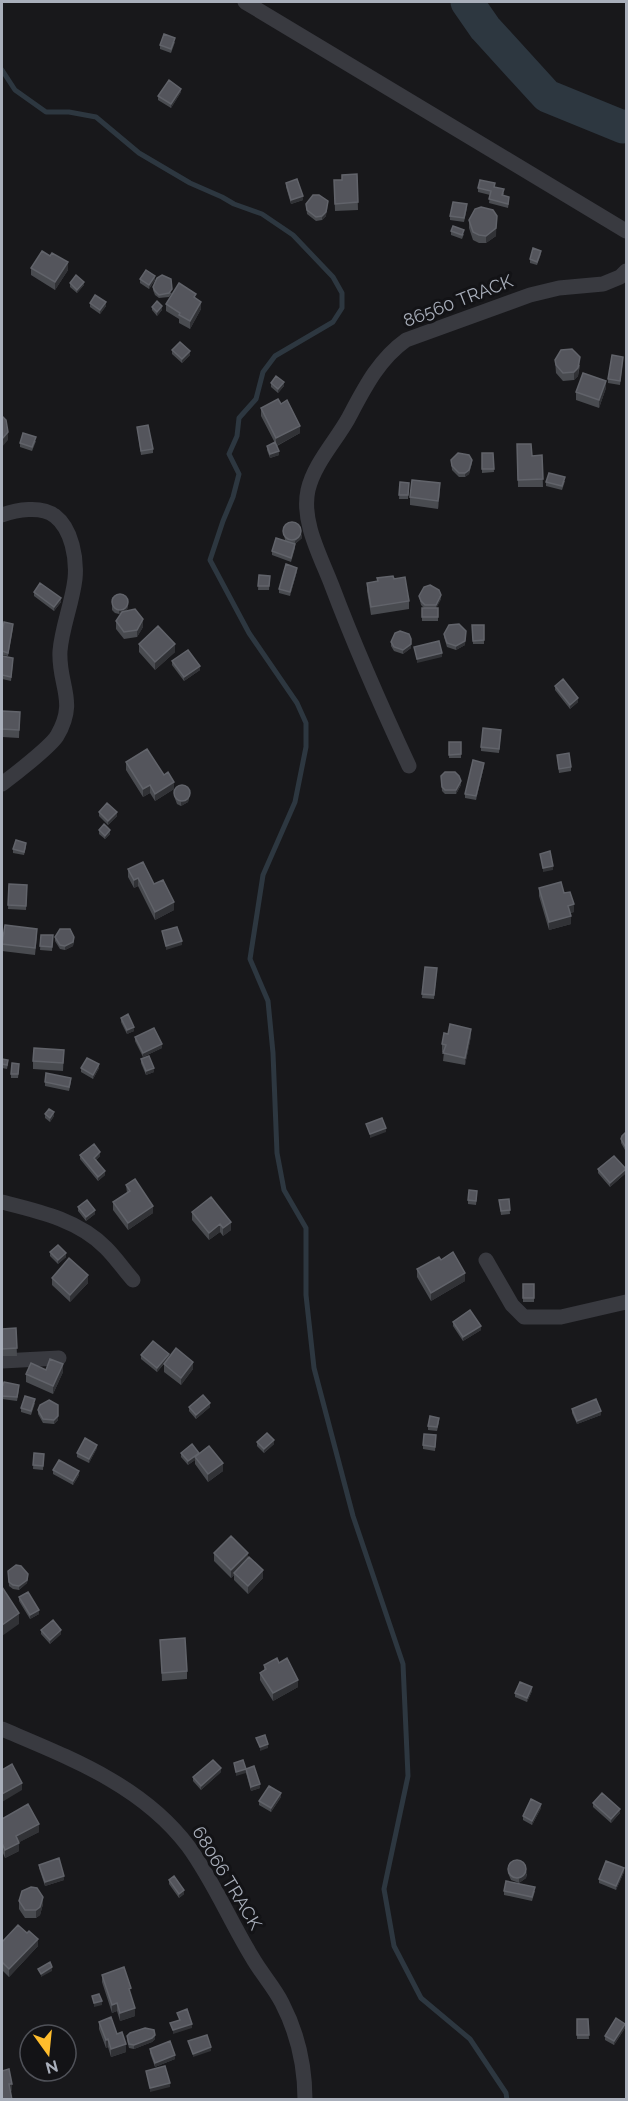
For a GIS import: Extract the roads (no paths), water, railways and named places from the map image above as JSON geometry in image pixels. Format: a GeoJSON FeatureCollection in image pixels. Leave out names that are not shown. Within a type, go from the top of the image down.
{"type":"FeatureCollection","features":[{"type":"Feature","properties":{"kind":"street"},"geometry":{"type":"LineString","coordinates":[[245,2],[627,231]]}},
{"type":"Feature","properties":{"kind":"street","name":"86560 TRACK"},"geometry":{"type":"LineString","coordinates":[[408,766],[360,658],[316,544],[308,518],[308,488],[323,458],[342,430],[379,365],[406,340],[530,295],[559,288],[603,284],[620,277],[627,271]]}},
{"type":"Feature","properties":{"kind":"street"},"geometry":{"type":"LineString","coordinates":[[2,515],[23,510],[41,510],[54,515],[67,533],[76,564],[75,580],[61,638],[60,658],[68,700],[66,712],[56,737],[2,784]]}},
{"type":"Feature","properties":{"kind":"street"},"geometry":{"type":"LineString","coordinates":[[2,1202],[44,1212],[72,1224],[105,1247],[133,1280]]}},
{"type":"Feature","properties":{"kind":"street"},"geometry":{"type":"LineString","coordinates":[[486,1260],[512,1305],[524,1317],[561,1317],[627,1302]]}},
{"type":"Feature","properties":{"kind":"street"},"geometry":{"type":"LineString","coordinates":[[2,1361],[59,1358]]}},
{"type":"Feature","properties":{"kind":"street","name":"68066 TRACK"},"geometry":{"type":"LineString","coordinates":[[2,1729],[73,1758],[123,1786],[158,1813],[174,1829],[189,1848],[252,1958],[282,2003],[299,2049],[305,2100]]}},
{"type":"Feature","properties":{"kind":"waterway"},"geometry":{"type":"LineString","coordinates":[[467,2],[485,28],[547,96],[623,127],[626,126]]}},
{"type":"Feature","properties":{"kind":"waterway"},"geometry":{"type":"LineString","coordinates":[[2,70],[15,90],[46,112],[69,112],[96,117],[139,153],[190,183],[234,204],[262,214],[293,235],[333,277],[342,293],[342,308],[333,322],[275,356],[263,372],[256,399],[239,418],[237,436],[229,454],[239,474],[210,560],[249,633],[297,703],[306,723],[306,747],[295,802],[263,875],[250,959],[268,1001],[273,1053],[277,1153],[284,1190],[306,1228],[306,1295],[314,1368],[353,1516],[403,1664],[408,1776],[384,1889],[394,1946],[421,1998],[470,2039],[506,2093],[507,2100]]}}]}
